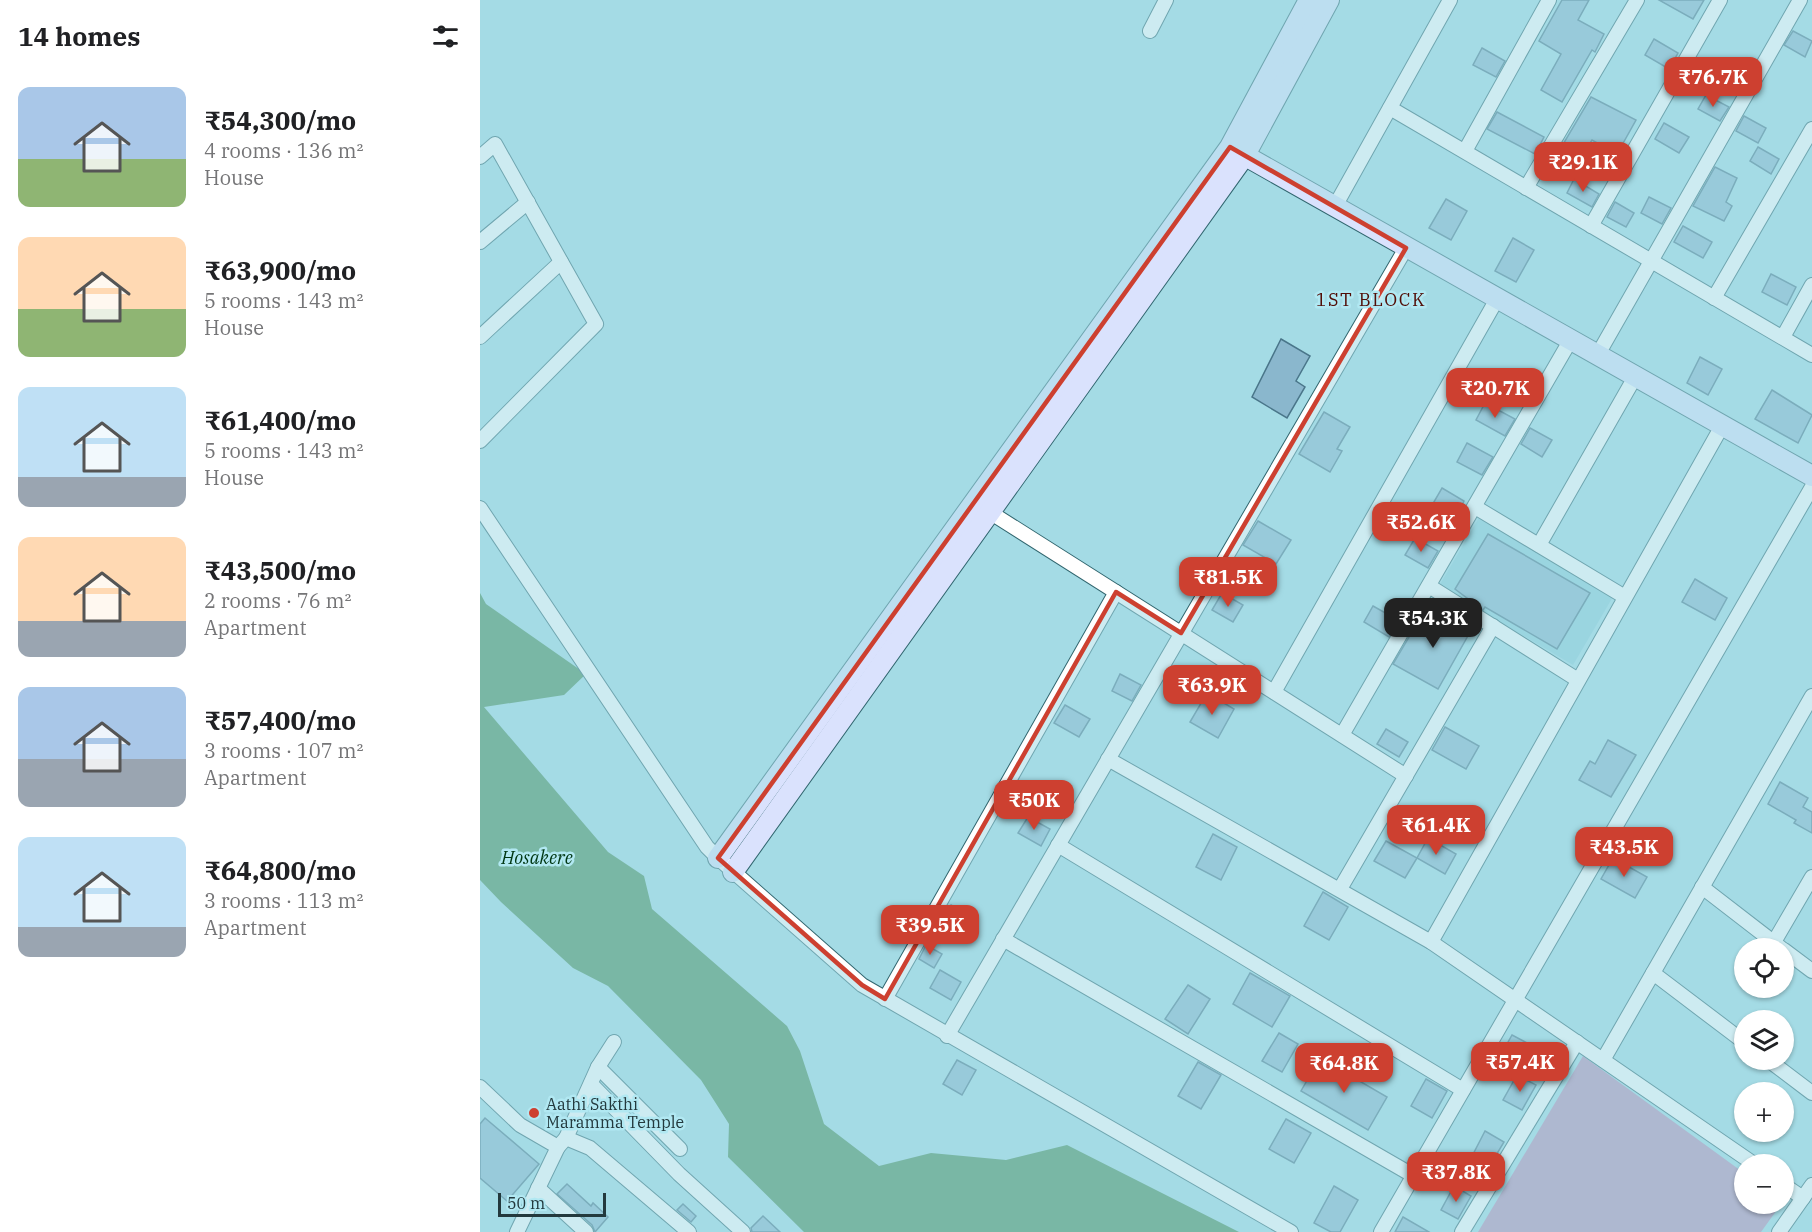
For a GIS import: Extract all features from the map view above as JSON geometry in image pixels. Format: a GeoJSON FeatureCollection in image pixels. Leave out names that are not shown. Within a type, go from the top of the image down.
{"type":"FeatureCollection","features":[{"type":"Feature","properties":{"kind":"street"},"geometry":{"type":"LineString","coordinates":[[1150,31],[1166,0]]}},
{"type":"Feature","properties":{"kind":"street"},"geometry":{"type":"LineString","coordinates":[[718,858],[973,501],[1238,151],[1309,0]]}},
{"type":"Feature","properties":{"kind":"street"},"geometry":{"type":"LineString","coordinates":[[733,872],[991,513],[1238,151],[1329,0]]}},
{"type":"Feature","properties":{"kind":"street"},"geometry":{"type":"LineString","coordinates":[[1334,208],[1450,0]]}},
{"type":"Feature","properties":{"kind":"street"},"geometry":{"type":"LineString","coordinates":[[1464,151],[1549,0]]}},
{"type":"Feature","properties":{"kind":"street"},"geometry":{"type":"LineString","coordinates":[[1527,188],[1637,0]]}},
{"type":"Feature","properties":{"kind":"street"},"geometry":{"type":"LineString","coordinates":[[1592,226],[1720,0]]}},
{"type":"Feature","properties":{"kind":"street"},"geometry":{"type":"LineString","coordinates":[[1597,356],[1800,0]]}},
{"type":"Feature","properties":{"kind":"street"},"geometry":{"type":"LineString","coordinates":[[1390,108],[1812,355]]}},
{"type":"Feature","properties":{"kind":"street"},"geometry":{"type":"LineString","coordinates":[[1714,298],[1812,129]]}},
{"type":"Feature","properties":{"kind":"street"},"geometry":{"type":"LineString","coordinates":[[480,157],[495,144],[596,324],[480,441]]}},
{"type":"Feature","properties":{"kind":"street"},"geometry":{"type":"LineString","coordinates":[[1238,151],[1334,208],[1812,476]]}},
{"type":"Feature","properties":{"kind":"street"},"geometry":{"type":"LineString","coordinates":[[480,242],[528,202]]}},
{"type":"Feature","properties":{"kind":"street"},"geometry":{"type":"LineString","coordinates":[[947,1036],[1406,248]]}},
{"type":"Feature","properties":{"kind":"street"},"geometry":{"type":"LineString","coordinates":[[480,337],[561,262]]}},
{"type":"Feature","properties":{"kind":"street"},"geometry":{"type":"LineString","coordinates":[[1783,338],[1812,285]]}},
{"type":"Feature","properties":{"kind":"street"},"geometry":{"type":"LineString","coordinates":[[1274,692],[1497,299]]}},
{"type":"Feature","properties":{"kind":"street"},"geometry":{"type":"LineString","coordinates":[[1342,735],[1570,341]]}},
{"type":"Feature","properties":{"kind":"street"},"geometry":{"type":"LineString","coordinates":[[1539,545],[1635,377]]}},
{"type":"Feature","properties":{"kind":"street"},"geometry":{"type":"LineString","coordinates":[[1431,942],[1722,426]]}},
{"type":"Feature","properties":{"kind":"street"},"geometry":{"type":"LineString","coordinates":[[1381,1232],[1812,487]]}},
{"type":"Feature","properties":{"kind":"street"},"geometry":{"type":"LineString","coordinates":[[973,501],[1406,776]]}},
{"type":"Feature","properties":{"kind":"street"},"geometry":{"type":"LineString","coordinates":[[1475,507],[1625,597]]}},
{"type":"Feature","properties":{"kind":"street"},"geometry":{"type":"LineString","coordinates":[[480,508],[707,847],[733,872],[861,985],[1291,1232]]}},
{"type":"Feature","properties":{"kind":"street"},"geometry":{"type":"LineString","coordinates":[[1429,586],[1578,680]]}},
{"type":"Feature","properties":{"kind":"street"},"geometry":{"type":"LineString","coordinates":[[885,999],[1116,592]]}},
{"type":"Feature","properties":{"kind":"street"},"geometry":{"type":"LineString","coordinates":[[1340,889],[1492,626]]}},
{"type":"Feature","properties":{"kind":"street"},"geometry":{"type":"LineString","coordinates":[[1603,1060],[1812,696]]}},
{"type":"Feature","properties":{"kind":"street"},"geometry":{"type":"LineString","coordinates":[[1108,759],[1431,942],[1739,1154]]}},
{"type":"Feature","properties":{"kind":"street"},"geometry":{"type":"LineString","coordinates":[[1058,845],[1463,1090]]}},
{"type":"Feature","properties":{"kind":"street"},"geometry":{"type":"LineString","coordinates":[[1784,938],[1812,877]]}},
{"type":"Feature","properties":{"kind":"street"},"geometry":{"type":"LineString","coordinates":[[1702,887],[1768,938]]}},
{"type":"Feature","properties":{"kind":"street"},"geometry":{"type":"LineString","coordinates":[[1003,939],[1414,1176]]}},
{"type":"Feature","properties":{"kind":"street"},"geometry":{"type":"LineString","coordinates":[[1794,958],[1812,972]]}},
{"type":"Feature","properties":{"kind":"street"},"geometry":{"type":"LineString","coordinates":[[1653,973],[1734,1034]]}},
{"type":"Feature","properties":{"kind":"street"},"geometry":{"type":"LineString","coordinates":[[517,1232],[598,1067],[614,1042]]}},
{"type":"Feature","properties":{"kind":"street"},"geometry":{"type":"LineString","coordinates":[[1462,1232],[1577,1042]]}},
{"type":"Feature","properties":{"kind":"street"},"geometry":{"type":"LineString","coordinates":[[598,1067],[680,1149]]}},
{"type":"Feature","properties":{"kind":"street"},"geometry":{"type":"LineString","coordinates":[[1782,1070],[1812,1093]]}},
{"type":"Feature","properties":{"kind":"street"},"geometry":{"type":"LineString","coordinates":[[591,1084],[679,1174],[743,1232]]}},
{"type":"Feature","properties":{"kind":"street"},"geometry":{"type":"LineString","coordinates":[[480,1087],[520,1125],[562,1142],[590,1148],[689,1232]]}},
{"type":"Feature","properties":{"kind":"street"},"geometry":{"type":"LineString","coordinates":[[1779,1232],[1812,1185]]}},
{"type":"Feature","properties":{"kind":"street"},"geometry":{"type":"LineString","coordinates":[[538,1188],[586,1232]]}},
{"type":"Feature","properties":{"kind":"street"},"geometry":{"type":"LineString","coordinates":[[1794,1192],[1803,1198]]}},
{"type":"Feature","properties":{"kind":"highlighted area"},"geometry":{"type":"Polygon","coordinates":[[[1230,147],[1406,248],[1181,633],[1116,592],[885,999],[862,985],[718,858],[1230,147]]]}},
{"type":"Feature","properties":{"kind":"shaded area"},"geometry":{"type":"Polygon","coordinates":[[[1480,516],[1614,595],[1573,665],[1439,586],[1480,516]]]}},
{"type":"Feature","properties":{"kind":"shaded area"},"geometry":{"type":"Polygon","coordinates":[[[1583,1056],[1734,1166],[1734,1214],[1774,1214],[1761,1232],[1478,1232],[1583,1056]]]}},
{"type":"Feature","properties":{"kind":"water","name":"Hosakere"},"geometry":{"type":"Polygon","coordinates":[[[480,593],[486,604],[586,674],[564,695],[484,707],[608,852],[644,876],[652,909],[787,1026],[800,1051],[824,1124],[879,1166],[931,1153],[1006,1160],[1067,1145],[1239,1232],[804,1232],[728,1157],[729,1124],[701,1080],[608,986],[573,968],[480,880],[480,593]]]}},
{"type":"Feature","properties":{"kind":"building"},"geometry":{"type":"Polygon","coordinates":[[[1562,0],[1589,0],[1578,20],[1604,34],[1595,52],[1592,50],[1562,102],[1541,90],[1561,54],[1539,41],[1562,0]]]}},
{"type":"Feature","properties":{"kind":"building"},"geometry":{"type":"Polygon","coordinates":[[[1659,0],[1704,0],[1693,19],[1659,0]]]}},
{"type":"Feature","properties":{"kind":"building"},"geometry":{"type":"Polygon","coordinates":[[[1793,31],[1812,41],[1805,57],[1784,45],[1793,31]]]}},
{"type":"Feature","properties":{"kind":"building"},"geometry":{"type":"Polygon","coordinates":[[[1654,39],[1678,53],[1669,69],[1645,55],[1654,39]]]}},
{"type":"Feature","properties":{"kind":"building"},"geometry":{"type":"Polygon","coordinates":[[[1482,48],[1505,61],[1496,77],[1473,65],[1482,48]]]}},
{"type":"Feature","properties":{"kind":"building"},"geometry":{"type":"Polygon","coordinates":[[[1724,59],[1747,72],[1739,87],[1715,73],[1724,59]]]}},
{"type":"Feature","properties":{"kind":"building"},"geometry":{"type":"Polygon","coordinates":[[[1706,95],[1729,107],[1720,121],[1698,109],[1706,95]]]}},
{"type":"Feature","properties":{"kind":"building"},"geometry":{"type":"Polygon","coordinates":[[[1591,97],[1636,120],[1617,154],[1592,140],[1581,157],[1562,146],[1591,97]]]}},
{"type":"Feature","properties":{"kind":"building"},"geometry":{"type":"Polygon","coordinates":[[[1497,112],[1544,137],[1535,154],[1487,129],[1497,112]]]}},
{"type":"Feature","properties":{"kind":"building"},"geometry":{"type":"Polygon","coordinates":[[[1744,116],[1766,128],[1758,143],[1736,131],[1744,116]]]}},
{"type":"Feature","properties":{"kind":"building"},"geometry":{"type":"Polygon","coordinates":[[[1664,123],[1689,137],[1679,153],[1655,139],[1664,123]]]}},
{"type":"Feature","properties":{"kind":"building"},"geometry":{"type":"Polygon","coordinates":[[[1758,147],[1779,159],[1771,174],[1750,161],[1758,147]]]}},
{"type":"Feature","properties":{"kind":"building"},"geometry":{"type":"Polygon","coordinates":[[[1715,167],[1737,178],[1726,202],[1732,206],[1724,221],[1693,206],[1715,167]]]}},
{"type":"Feature","properties":{"kind":"building"},"geometry":{"type":"Polygon","coordinates":[[[1574,179],[1599,194],[1592,207],[1567,193],[1574,179]]]}},
{"type":"Feature","properties":{"kind":"building"},"geometry":{"type":"Polygon","coordinates":[[[1649,197],[1671,208],[1662,224],[1641,213],[1649,197]]]}},
{"type":"Feature","properties":{"kind":"building"},"geometry":{"type":"Polygon","coordinates":[[[1446,199],[1467,211],[1451,240],[1429,228],[1446,199]]]}},
{"type":"Feature","properties":{"kind":"building"},"geometry":{"type":"Polygon","coordinates":[[[1615,202],[1634,213],[1626,227],[1607,217],[1615,202]]]}},
{"type":"Feature","properties":{"kind":"building"},"geometry":{"type":"Polygon","coordinates":[[[1683,226],[1712,242],[1703,258],[1674,242],[1683,226]]]}},
{"type":"Feature","properties":{"kind":"building"},"geometry":{"type":"Polygon","coordinates":[[[1513,238],[1534,250],[1516,282],[1495,271],[1513,238]]]}},
{"type":"Feature","properties":{"kind":"building"},"geometry":{"type":"Polygon","coordinates":[[[1771,274],[1796,287],[1787,305],[1762,292],[1771,274]]]}},
{"type":"Feature","properties":{"kind":"building"},"geometry":{"type":"Polygon","coordinates":[[[1281,339],[1310,356],[1296,381],[1305,387],[1287,418],[1252,397],[1281,339]]]}},
{"type":"Feature","properties":{"kind":"building"},"geometry":{"type":"Polygon","coordinates":[[[1700,357],[1722,369],[1708,395],[1687,383],[1700,357]]]}},
{"type":"Feature","properties":{"kind":"building"},"geometry":{"type":"Polygon","coordinates":[[[1772,390],[1812,415],[1798,443],[1755,419],[1772,390]]]}},
{"type":"Feature","properties":{"kind":"building"},"geometry":{"type":"Polygon","coordinates":[[[1485,403],[1515,419],[1505,436],[1476,420],[1485,403]]]}},
{"type":"Feature","properties":{"kind":"building"},"geometry":{"type":"Polygon","coordinates":[[[1324,412],[1350,427],[1337,449],[1342,451],[1330,472],[1299,454],[1324,412]]]}},
{"type":"Feature","properties":{"kind":"building"},"geometry":{"type":"Polygon","coordinates":[[[1530,428],[1552,440],[1542,457],[1521,444],[1530,428]]]}},
{"type":"Feature","properties":{"kind":"building"},"geometry":{"type":"Polygon","coordinates":[[[1467,443],[1493,457],[1482,475],[1457,462],[1467,443]]]}},
{"type":"Feature","properties":{"kind":"building"},"geometry":{"type":"Polygon","coordinates":[[[1442,488],[1464,501],[1454,520],[1431,507],[1442,488]]]}},
{"type":"Feature","properties":{"kind":"building"},"geometry":{"type":"Polygon","coordinates":[[[1258,521],[1291,540],[1276,564],[1243,545],[1258,521]]]}},
{"type":"Feature","properties":{"kind":"building"},"geometry":{"type":"Polygon","coordinates":[[[1488,534],[1590,593],[1557,649],[1485,607],[1483,610],[1455,589],[1488,534]]]}},
{"type":"Feature","properties":{"kind":"building"},"geometry":{"type":"Polygon","coordinates":[[[1415,538],[1438,551],[1428,568],[1405,555],[1415,538]]]}},
{"type":"Feature","properties":{"kind":"building"},"geometry":{"type":"Polygon","coordinates":[[[1695,579],[1727,598],[1715,620],[1682,602],[1695,579]]]}},
{"type":"Feature","properties":{"kind":"building"},"geometry":{"type":"Polygon","coordinates":[[[1222,593],[1243,605],[1233,622],[1212,610],[1222,593]]]}},
{"type":"Feature","properties":{"kind":"building"},"geometry":{"type":"Polygon","coordinates":[[[1373,606],[1398,620],[1389,637],[1364,622],[1373,606]]]}},
{"type":"Feature","properties":{"kind":"building"},"geometry":{"type":"Polygon","coordinates":[[[1455,613],[1474,625],[1438,689],[1393,664],[1422,615],[1445,629],[1455,613]]]}},
{"type":"Feature","properties":{"kind":"building"},"geometry":{"type":"Polygon","coordinates":[[[1120,674],[1141,685],[1132,701],[1112,691],[1120,674]]]}},
{"type":"Feature","properties":{"kind":"building"},"geometry":{"type":"Polygon","coordinates":[[[1207,693],[1234,709],[1218,738],[1190,722],[1207,693]]]}},
{"type":"Feature","properties":{"kind":"building"},"geometry":{"type":"Polygon","coordinates":[[[1065,705],[1090,719],[1079,737],[1054,723],[1065,705]]]}},
{"type":"Feature","properties":{"kind":"building"},"geometry":{"type":"Polygon","coordinates":[[[1445,727],[1479,746],[1466,769],[1432,750],[1445,727]]]}},
{"type":"Feature","properties":{"kind":"building"},"geometry":{"type":"Polygon","coordinates":[[[1386,729],[1408,742],[1399,757],[1377,744],[1386,729]]]}},
{"type":"Feature","properties":{"kind":"building"},"geometry":{"type":"Polygon","coordinates":[[[1608,740],[1636,755],[1611,797],[1579,780],[1590,761],[1595,764],[1608,740]]]}},
{"type":"Feature","properties":{"kind":"building"},"geometry":{"type":"Polygon","coordinates":[[[1780,782],[1808,798],[1803,807],[1812,812],[1812,833],[1794,823],[1796,820],[1768,804],[1780,782]]]}},
{"type":"Feature","properties":{"kind":"building"},"geometry":{"type":"Polygon","coordinates":[[[1028,817],[1050,829],[1041,846],[1018,833],[1028,817]]]}},
{"type":"Feature","properties":{"kind":"building"},"geometry":{"type":"Polygon","coordinates":[[[1213,834],[1237,847],[1221,880],[1196,867],[1213,834]]]}},
{"type":"Feature","properties":{"kind":"building"},"geometry":{"type":"Polygon","coordinates":[[[1428,838],[1456,854],[1445,874],[1417,858],[1428,838]]]}},
{"type":"Feature","properties":{"kind":"building"},"geometry":{"type":"Polygon","coordinates":[[[1386,841],[1417,858],[1405,878],[1374,861],[1386,841]]]}},
{"type":"Feature","properties":{"kind":"building"},"geometry":{"type":"Polygon","coordinates":[[[1613,858],[1647,877],[1635,898],[1601,879],[1613,858]]]}},
{"type":"Feature","properties":{"kind":"building"},"geometry":{"type":"Polygon","coordinates":[[[1323,892],[1348,907],[1329,940],[1304,926],[1323,892]]]}},
{"type":"Feature","properties":{"kind":"building"},"geometry":{"type":"Polygon","coordinates":[[[951,905],[972,917],[961,935],[941,924],[951,905]]]}},
{"type":"Feature","properties":{"kind":"building"},"geometry":{"type":"Polygon","coordinates":[[[926,945],[942,954],[934,968],[919,959],[926,945]]]}},
{"type":"Feature","properties":{"kind":"building"},"geometry":{"type":"Polygon","coordinates":[[[940,970],[961,982],[951,1000],[930,988],[940,970]]]}},
{"type":"Feature","properties":{"kind":"building"},"geometry":{"type":"Polygon","coordinates":[[[1250,973],[1290,996],[1272,1027],[1233,1004],[1250,973]]]}},
{"type":"Feature","properties":{"kind":"building"},"geometry":{"type":"Polygon","coordinates":[[[1188,985],[1210,999],[1188,1034],[1165,1019],[1188,985]]]}},
{"type":"Feature","properties":{"kind":"building"},"geometry":{"type":"Polygon","coordinates":[[[1279,1033],[1298,1044],[1282,1072],[1262,1061],[1279,1033]]]}},
{"type":"Feature","properties":{"kind":"building"},"geometry":{"type":"Polygon","coordinates":[[[1512,1035],[1535,1047],[1524,1065],[1502,1053],[1512,1035]]]}},
{"type":"Feature","properties":{"kind":"building"},"geometry":{"type":"Polygon","coordinates":[[[1320,1058],[1387,1097],[1368,1130],[1301,1091],[1320,1058]]]}},
{"type":"Feature","properties":{"kind":"building"},"geometry":{"type":"Polygon","coordinates":[[[957,1060],[976,1070],[962,1095],[943,1084],[957,1060]]]}},
{"type":"Feature","properties":{"kind":"building"},"geometry":{"type":"Polygon","coordinates":[[[1198,1062],[1221,1075],[1201,1109],[1178,1096],[1198,1062]]]}},
{"type":"Feature","properties":{"kind":"building"},"geometry":{"type":"Polygon","coordinates":[[[1517,1075],[1536,1085],[1522,1110],[1503,1100],[1517,1075]]]}},
{"type":"Feature","properties":{"kind":"building"},"geometry":{"type":"Polygon","coordinates":[[[1426,1079],[1447,1091],[1432,1118],[1411,1106],[1426,1079]]]}},
{"type":"Feature","properties":{"kind":"building"},"geometry":{"type":"Polygon","coordinates":[[[485,1118],[539,1164],[507,1201],[480,1178],[480,1124],[485,1118]]]}},
{"type":"Feature","properties":{"kind":"building"},"geometry":{"type":"Polygon","coordinates":[[[1286,1119],[1311,1133],[1294,1163],[1269,1149],[1286,1119]]]}},
{"type":"Feature","properties":{"kind":"building"},"geometry":{"type":"Polygon","coordinates":[[[1485,1131],[1504,1142],[1483,1177],[1466,1168],[1485,1131]]]}},
{"type":"Feature","properties":{"kind":"building"},"geometry":{"type":"Polygon","coordinates":[[[567,1184],[591,1206],[593,1203],[608,1217],[595,1232],[592,1225],[557,1194],[567,1184]]]}},
{"type":"Feature","properties":{"kind":"building"},"geometry":{"type":"Polygon","coordinates":[[[1334,1186],[1358,1200],[1340,1232],[1331,1232],[1314,1223],[1334,1186]]]}},
{"type":"Feature","properties":{"kind":"building"},"geometry":{"type":"Polygon","coordinates":[[[1454,1186],[1471,1196],[1458,1219],[1441,1210],[1454,1186]]]}},
{"type":"Feature","properties":{"kind":"building"},"geometry":{"type":"Polygon","coordinates":[[[683,1204],[696,1216],[691,1222],[677,1210],[683,1204]]]}},
{"type":"Feature","properties":{"kind":"building"},"geometry":{"type":"Polygon","coordinates":[[[763,1216],[780,1232],[752,1232],[751,1228],[763,1216]]]}},
{"type":"Feature","properties":{"kind":"building"},"geometry":{"type":"Polygon","coordinates":[[[1403,1217],[1429,1232],[1395,1232],[1403,1217]]]}},
{"type":"Feature","properties":{"kind":"place","name":"Aathi Sakthi Maramma Temple"},"geometry":{"type":"Point","coordinates":[534,1113]}},
{"type":"Feature","properties":{"kind":"district","name":"1ST BLOCK"},"geometry":{"type":"Point","coordinates":[1371,299]}}]}
